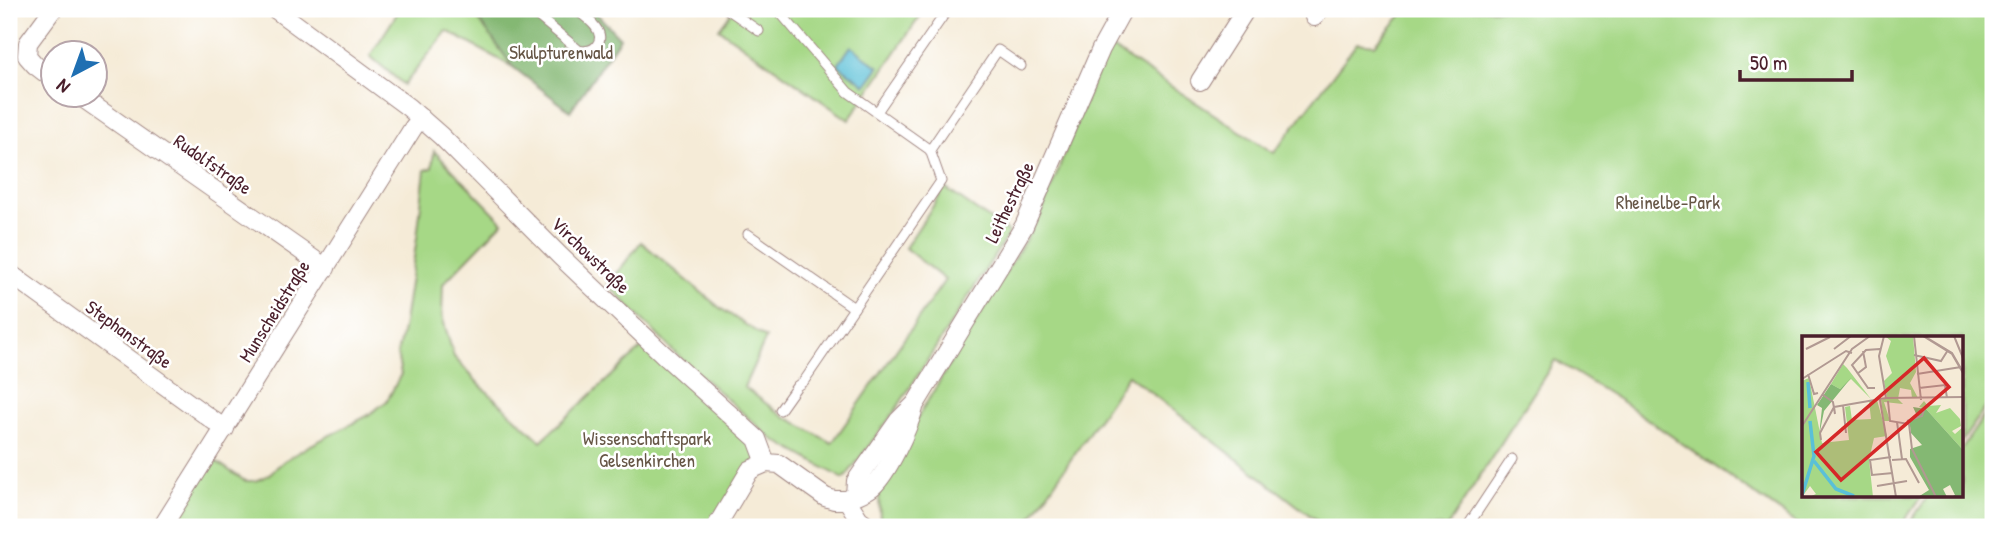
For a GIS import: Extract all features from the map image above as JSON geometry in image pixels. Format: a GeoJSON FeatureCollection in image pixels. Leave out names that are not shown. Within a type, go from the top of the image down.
{"type":"FeatureCollection","features":[{"type":"Feature","properties":{"kind":"street"},"geometry":{"type":"LineString","coordinates":[[38,67],[27,56],[28,43],[54,9]]}},
{"type":"Feature","properties":{"kind":"street","name":"Virchowstraße"},"geometry":{"type":"LineString","coordinates":[[275,9],[421,118],[460,154],[560,256],[757,439],[766,463]]}},
{"type":"Feature","properties":{"kind":"street","name":"Leithestraße"},"geometry":{"type":"LineString","coordinates":[[851,498],[870,489],[880,478],[908,427],[916,403],[1024,226],[1101,49],[1123,9]]}},
{"type":"Feature","properties":{"kind":"street"},"geometry":{"type":"LineString","coordinates":[[1200,81],[1246,9]]}},
{"type":"Feature","properties":{"kind":"street","name":"Rudolfstraße"},"geometry":{"type":"LineString","coordinates":[[97,108],[326,268]]}},
{"type":"Feature","properties":{"kind":"street","name":"Munscheidstraße"},"geometry":{"type":"LineString","coordinates":[[162,527],[421,118]]}},
{"type":"Feature","properties":{"kind":"street","name":"Stephanstraße"},"geometry":{"type":"LineString","coordinates":[[9,273],[225,429]]}},
{"type":"Feature","properties":{"kind":"street"},"geometry":{"type":"LineString","coordinates":[[716,527],[750,470],[766,463],[779,464],[825,497],[834,500],[851,498],[859,519],[870,527]]}},
{"type":"Feature","properties":{"kind":"lane"},"geometry":{"type":"LineString","coordinates":[[528,9],[580,51],[588,51],[596,47],[599,32],[593,23],[575,9]]}},
{"type":"Feature","properties":{"kind":"lane"},"geometry":{"type":"LineString","coordinates":[[727,9],[759,32]]}},
{"type":"Feature","properties":{"kind":"lane"},"geometry":{"type":"LineString","coordinates":[[777,9],[848,92],[930,149],[941,181],[804,381],[797,386],[780,410]]}},
{"type":"Feature","properties":{"kind":"lane"},"geometry":{"type":"LineString","coordinates":[[877,112],[948,9]]}},
{"type":"Feature","properties":{"kind":"lane"},"geometry":{"type":"LineString","coordinates":[[930,149],[998,50],[1021,66]]}},
{"type":"Feature","properties":{"kind":"lane"},"geometry":{"type":"LineString","coordinates":[[748,234],[854,308]]}},
{"type":"Feature","properties":{"kind":"lane"},"geometry":{"type":"LineString","coordinates":[[1467,527],[1511,459]]}},
{"type":"Feature","properties":{"kind":"green space"},"geometry":{"type":"Polygon","coordinates":[[[400,9],[471,9],[513,67],[447,31],[404,85],[370,56],[400,9]]]}},
{"type":"Feature","properties":{"kind":"green space","name":"Skulpturenwald"},"geometry":{"type":"Polygon","coordinates":[[[471,9],[592,9],[620,38],[570,111],[513,67],[471,9]]]}},
{"type":"Feature","properties":{"kind":"green space"},"geometry":{"type":"Polygon","coordinates":[[[734,9],[925,9],[849,120],[719,29],[734,9]]]}},
{"type":"Feature","properties":{"kind":"green space","name":"Rheinelbe-Park"},"geometry":{"type":"Polygon","coordinates":[[[1407,9],[1993,9],[1993,397],[1964,438],[1964,336],[1802,336],[1802,498],[1921,498],[1900,527],[1802,527],[1624,403],[1555,360],[1447,527],[1325,527],[1128,375],[1025,527],[889,527],[880,522],[879,492],[919,415],[1041,214],[1107,45],[1274,153],[1357,43],[1375,45],[1407,9]]]}},
{"type":"Feature","properties":{"kind":"green space","name":"Wissenschaftspark Gelsenkirchen"},"geometry":{"type":"Polygon","coordinates":[[[434,151],[503,222],[443,284],[442,316],[454,357],[481,386],[541,441],[646,344],[736,422],[759,457],[713,527],[168,527],[211,458],[245,481],[255,481],[267,476],[284,461],[307,447],[367,416],[387,401],[401,374],[397,354],[417,238],[425,170],[432,168],[434,151]]]}},
{"type":"Feature","properties":{"kind":"green space"},"geometry":{"type":"Polygon","coordinates":[[[945,188],[1009,233],[895,411],[844,479],[771,438],[676,354],[608,285],[641,242],[720,308],[766,338],[744,387],[779,413],[832,443],[945,280],[905,248],[945,188]]]}},
{"type":"Feature","properties":{"kind":"green space"},"geometry":{"type":"Polygon","coordinates":[[[1993,403],[1993,527],[1907,527],[1927,498],[1964,498],[1964,445],[1993,403]]]}},
{"type":"Feature","properties":{"kind":"water"},"geometry":{"type":"Polygon","coordinates":[[[851,46],[879,67],[866,85],[838,65],[851,46]]]}}]}
